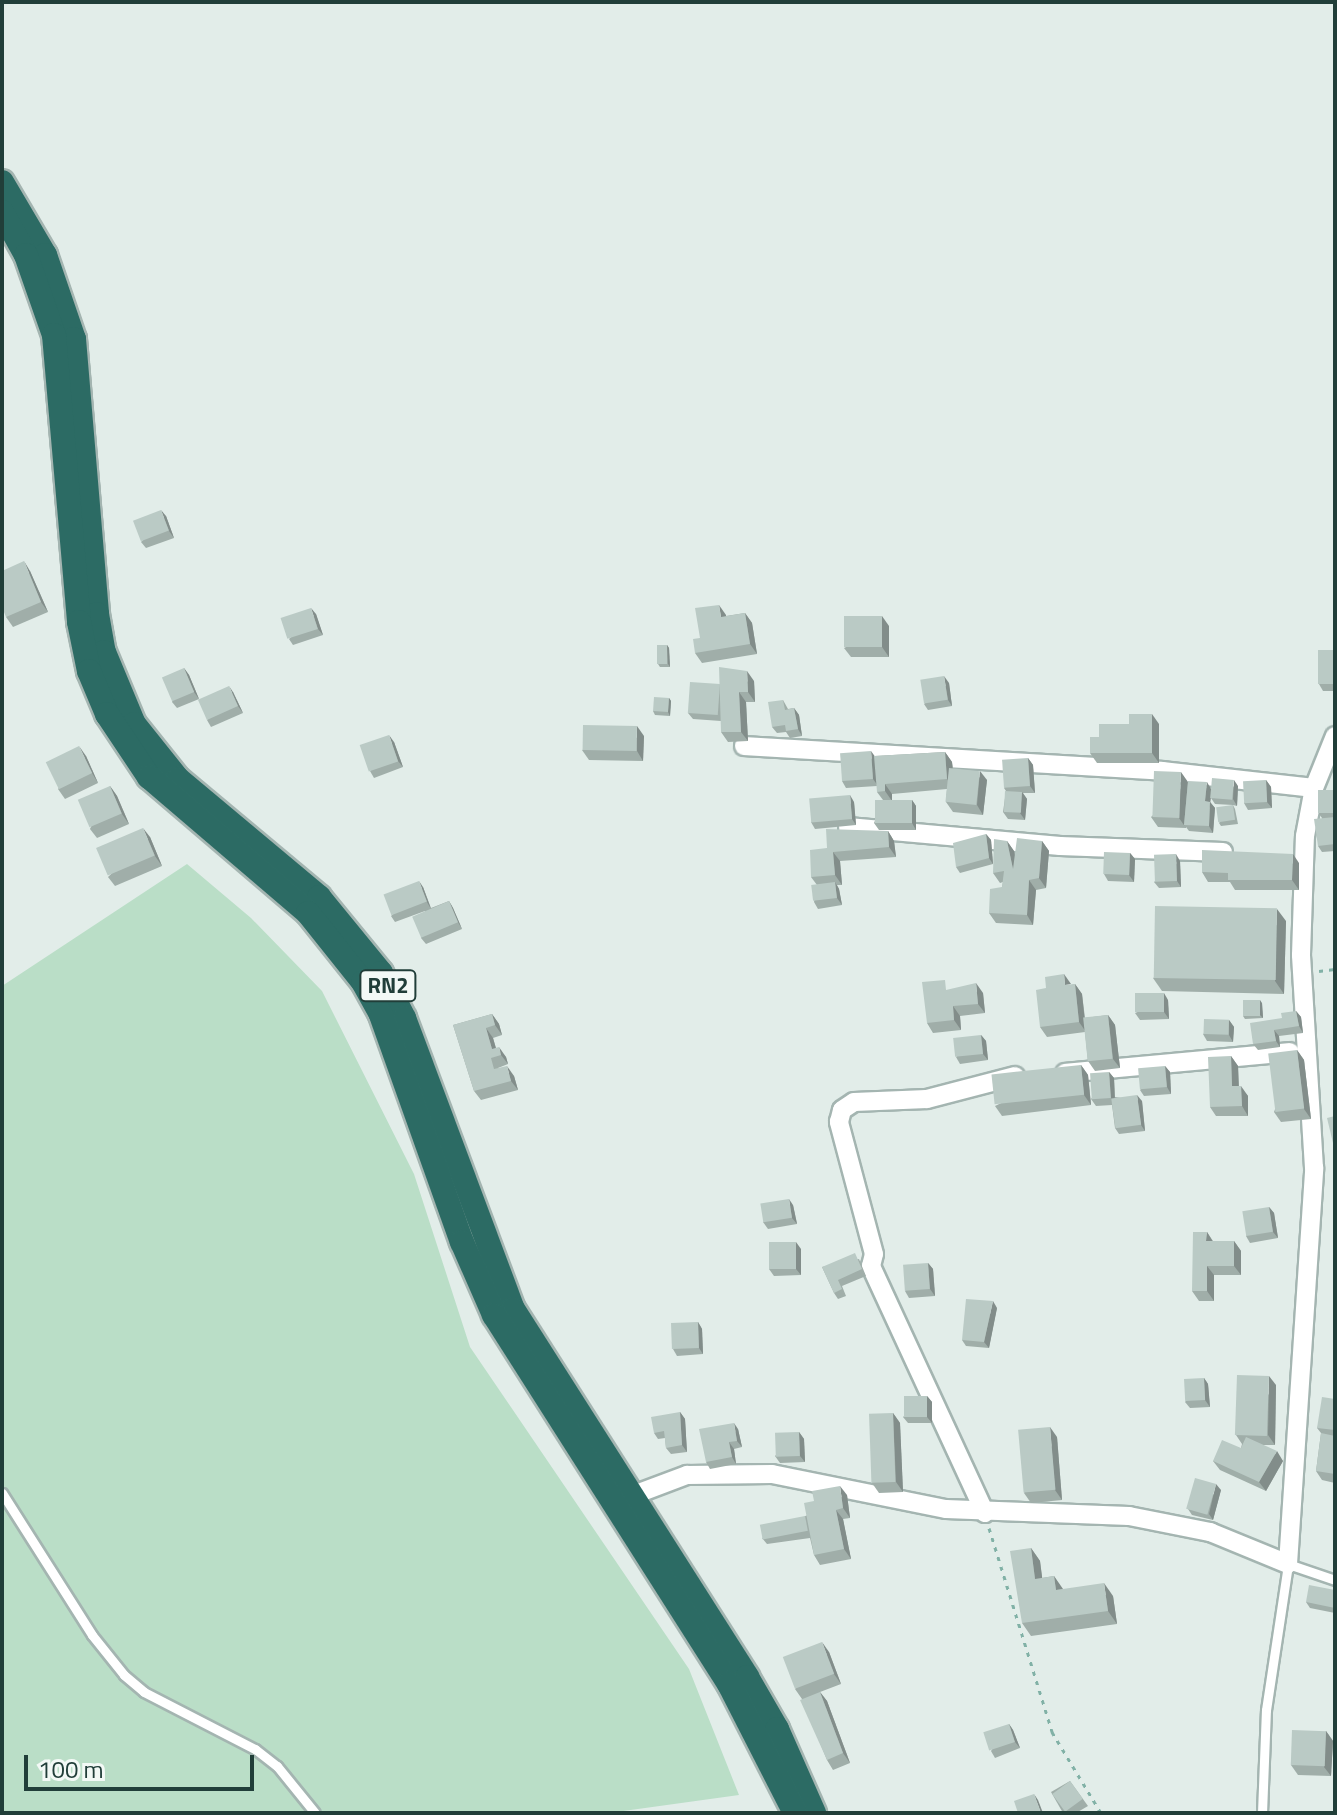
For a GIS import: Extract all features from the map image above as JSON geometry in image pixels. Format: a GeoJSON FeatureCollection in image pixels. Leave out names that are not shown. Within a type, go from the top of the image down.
{"type":"FeatureCollection","features":[{"type":"Feature","properties":{"kind":"highway","name":"RN2"},"geometry":{"type":"LineString","coordinates":[[2,182],[45,255],[74,339],[97,614],[117,690],[134,724],[178,779],[319,897],[381,973],[404,1018],[513,1309],[777,1729],[814,1813]]}},
{"type":"Feature","properties":{"kind":"highway","name":"RN2"},"geometry":{"type":"LineString","coordinates":[[2,212],[26,255],[54,335],[79,622],[89,671],[107,714],[149,777],[308,913],[363,982],[381,1015],[462,1242],[494,1315],[729,1684],[795,1813]]}},
{"type":"Feature","properties":{"kind":"street"},"geometry":{"type":"LineString","coordinates":[[631,1496],[687,1475],[748,1472],[893,1502],[985,1513],[1129,1516],[1210,1532],[1288,1564],[1312,1230],[1309,1049],[1301,955],[1306,821],[1314,788],[1335,736]]}},
{"type":"Feature","properties":{"kind":"street"},"geometry":{"type":"LineString","coordinates":[[744,746],[1162,771],[1314,788]]}},
{"type":"Feature","properties":{"kind":"street"},"geometry":{"type":"LineString","coordinates":[[848,827],[1128,851],[1237,853]]}},
{"type":"Feature","properties":{"kind":"street"},"geometry":{"type":"LineString","coordinates":[[1278,854],[1306,854]]}},
{"type":"Feature","properties":{"kind":"street"},"geometry":{"type":"LineString","coordinates":[[985,1513],[871,1266],[874,1254],[839,1122],[842,1110],[854,1102],[927,1099],[971,1091],[998,1077],[1309,1049]]}},
{"type":"Feature","properties":{"kind":"lane"},"geometry":{"type":"LineString","coordinates":[[2,1493],[92,1635],[124,1675],[144,1692],[255,1749],[277,1766],[315,1813]]}},
{"type":"Feature","properties":{"kind":"lane"},"geometry":{"type":"LineString","coordinates":[[1262,1813],[1266,1710],[1288,1564],[1335,1580]]}},
{"type":"Feature","properties":{"kind":"path"},"geometry":{"type":"LineString","coordinates":[[985,1513],[1052,1732],[1101,1813]]}},
{"type":"Feature","properties":{"kind":"green space"},"geometry":{"type":"Polygon","coordinates":[[[187,864],[251,918],[322,991],[414,1174],[470,1347],[689,1669],[739,1795],[609,1813],[2,1813],[2,986],[187,864]]]}},
{"type":"Feature","properties":{"kind":"building"},"geometry":{"type":"Polygon","coordinates":[[[161,510],[169,531],[141,541],[133,521],[161,510]]]}},
{"type":"Feature","properties":{"kind":"building"},"geometry":{"type":"Polygon","coordinates":[[[24,561],[41,602],[6,617],[2,607],[2,571],[24,561]]]}},
{"type":"Feature","properties":{"kind":"building"},"geometry":{"type":"Polygon","coordinates":[[[719,605],[721,617],[745,613],[750,644],[695,653],[693,639],[700,638],[695,608],[719,605]]]}},
{"type":"Feature","properties":{"kind":"building"},"geometry":{"type":"Polygon","coordinates":[[[311,608],[318,629],[287,639],[281,618],[311,608]]]}},
{"type":"Feature","properties":{"kind":"building"},"geometry":{"type":"Polygon","coordinates":[[[844,616],[882,616],[882,647],[844,647],[844,616]]]}},
{"type":"Feature","properties":{"kind":"building"},"geometry":{"type":"Polygon","coordinates":[[[657,645],[667,645],[667,664],[657,664],[657,645]]]}},
{"type":"Feature","properties":{"kind":"building"},"geometry":{"type":"Polygon","coordinates":[[[1318,650],[1335,650],[1335,684],[1318,684],[1318,650]]]}},
{"type":"Feature","properties":{"kind":"building"},"geometry":{"type":"Polygon","coordinates":[[[719,667],[747,671],[748,692],[739,692],[741,732],[721,732],[719,667]]]}},
{"type":"Feature","properties":{"kind":"building"},"geometry":{"type":"Polygon","coordinates":[[[184,668],[194,692],[172,701],[162,677],[184,668]]]}},
{"type":"Feature","properties":{"kind":"building"},"geometry":{"type":"Polygon","coordinates":[[[944,676],[948,700],[924,703],[920,680],[944,676]]]}},
{"type":"Feature","properties":{"kind":"building"},"geometry":{"type":"Polygon","coordinates":[[[690,682],[720,684],[718,715],[688,713],[690,682]]]}},
{"type":"Feature","properties":{"kind":"building"},"geometry":{"type":"Polygon","coordinates":[[[229,686],[238,706],[207,720],[198,700],[229,686]]]}},
{"type":"Feature","properties":{"kind":"building"},"geometry":{"type":"Polygon","coordinates":[[[654,697],[669,698],[668,712],[653,711],[654,697]]]}},
{"type":"Feature","properties":{"kind":"building"},"geometry":{"type":"Polygon","coordinates":[[[783,700],[785,710],[794,708],[798,729],[786,731],[785,725],[772,727],[768,702],[783,700]]]}},
{"type":"Feature","properties":{"kind":"building"},"geometry":{"type":"Polygon","coordinates":[[[1129,714],[1152,714],[1152,753],[1090,753],[1090,737],[1099,737],[1099,724],[1129,724],[1129,714]]]}},
{"type":"Feature","properties":{"kind":"building"},"geometry":{"type":"Polygon","coordinates":[[[583,725],[637,726],[637,751],[583,750],[583,725]]]}},
{"type":"Feature","properties":{"kind":"building"},"geometry":{"type":"Polygon","coordinates":[[[389,735],[398,761],[369,772],[360,745],[389,735]]]}},
{"type":"Feature","properties":{"kind":"building"},"geometry":{"type":"Polygon","coordinates":[[[79,746],[92,773],[59,789],[46,762],[79,746]]]}},
{"type":"Feature","properties":{"kind":"building"},"geometry":{"type":"Polygon","coordinates":[[[871,751],[873,779],[842,781],[840,753],[871,751]]]}},
{"type":"Feature","properties":{"kind":"building"},"geometry":{"type":"Polygon","coordinates":[[[945,752],[947,779],[885,784],[885,791],[877,792],[874,756],[945,752]]]}},
{"type":"Feature","properties":{"kind":"building"},"geometry":{"type":"Polygon","coordinates":[[[1028,758],[1030,786],[1004,788],[1002,760],[1028,758]]]}},
{"type":"Feature","properties":{"kind":"building"},"geometry":{"type":"Polygon","coordinates":[[[949,768],[980,771],[976,805],[945,802],[949,768]]]}},
{"type":"Feature","properties":{"kind":"building"},"geometry":{"type":"Polygon","coordinates":[[[1154,771],[1181,772],[1179,818],[1152,817],[1154,771]]]}},
{"type":"Feature","properties":{"kind":"building"},"geometry":{"type":"Polygon","coordinates":[[[1212,778],[1234,780],[1232,800],[1210,798],[1212,778]]]}},
{"type":"Feature","properties":{"kind":"building"},"geometry":{"type":"Polygon","coordinates":[[[1266,780],[1267,802],[1244,803],[1243,781],[1266,780]]]}},
{"type":"Feature","properties":{"kind":"building"},"geometry":{"type":"Polygon","coordinates":[[[1188,781],[1207,782],[1205,801],[1210,802],[1209,826],[1184,825],[1188,781]]]}},
{"type":"Feature","properties":{"kind":"building"},"geometry":{"type":"Polygon","coordinates":[[[110,786],[122,814],[90,827],[78,800],[110,786]]]}},
{"type":"Feature","properties":{"kind":"building"},"geometry":{"type":"Polygon","coordinates":[[[1318,790],[1335,790],[1335,813],[1318,813],[1318,790]]]}},
{"type":"Feature","properties":{"kind":"building"},"geometry":{"type":"Polygon","coordinates":[[[1005,791],[1022,792],[1021,813],[1004,812],[1005,791]]]}},
{"type":"Feature","properties":{"kind":"building"},"geometry":{"type":"Polygon","coordinates":[[[850,795],[852,819],[811,822],[809,799],[850,795]]]}},
{"type":"Feature","properties":{"kind":"building"},"geometry":{"type":"Polygon","coordinates":[[[875,800],[912,800],[912,823],[875,823],[875,800]]]}},
{"type":"Feature","properties":{"kind":"building"},"geometry":{"type":"Polygon","coordinates":[[[1233,805],[1235,820],[1218,822],[1216,807],[1233,805]]]}},
{"type":"Feature","properties":{"kind":"building"},"geometry":{"type":"Polygon","coordinates":[[[1335,817],[1335,844],[1318,846],[1314,819],[1335,817]]]}},
{"type":"Feature","properties":{"kind":"building"},"geometry":{"type":"Polygon","coordinates":[[[143,828],[155,856],[108,876],[96,848],[143,828]]]}},
{"type":"Feature","properties":{"kind":"building"},"geometry":{"type":"Polygon","coordinates":[[[826,829],[888,831],[889,847],[833,852],[835,875],[811,877],[810,850],[827,848],[826,829]]]}},
{"type":"Feature","properties":{"kind":"building"},"geometry":{"type":"Polygon","coordinates":[[[986,834],[989,858],[956,867],[953,843],[986,834]]]}},
{"type":"Feature","properties":{"kind":"building"},"geometry":{"type":"Polygon","coordinates":[[[1017,838],[1042,841],[1039,878],[1029,880],[1027,915],[989,913],[990,889],[1002,887],[1004,871],[993,873],[994,839],[1007,841],[1013,869],[1017,838]]]}},
{"type":"Feature","properties":{"kind":"building"},"geometry":{"type":"Polygon","coordinates":[[[1202,850],[1293,854],[1292,880],[1228,880],[1228,873],[1202,872],[1202,850]]]}},
{"type":"Feature","properties":{"kind":"building"},"geometry":{"type":"Polygon","coordinates":[[[1104,852],[1130,853],[1129,875],[1103,874],[1104,852]]]}},
{"type":"Feature","properties":{"kind":"building"},"geometry":{"type":"Polygon","coordinates":[[[1176,854],[1177,881],[1155,882],[1154,855],[1176,854]]]}},
{"type":"Feature","properties":{"kind":"building"},"geometry":{"type":"Polygon","coordinates":[[[419,881],[427,902],[391,915],[384,895],[419,881]]]}},
{"type":"Feature","properties":{"kind":"building"},"geometry":{"type":"Polygon","coordinates":[[[835,882],[837,898],[813,901],[811,885],[835,882]]]}},
{"type":"Feature","properties":{"kind":"building"},"geometry":{"type":"Polygon","coordinates":[[[449,901],[458,922],[421,938],[412,917],[449,901]]]}},
{"type":"Feature","properties":{"kind":"building"},"geometry":{"type":"Polygon","coordinates":[[[1155,906],[1277,908],[1276,980],[1154,978],[1155,906]]]}},
{"type":"Feature","properties":{"kind":"building"},"geometry":{"type":"Polygon","coordinates":[[[1064,974],[1065,985],[1075,984],[1079,1022],[1040,1027],[1036,990],[1046,988],[1045,977],[1064,974]]]}},
{"type":"Feature","properties":{"kind":"building"},"geometry":{"type":"Polygon","coordinates":[[[945,980],[946,990],[976,983],[978,1004],[953,1006],[954,1020],[927,1023],[922,982],[945,980]]]}},
{"type":"Feature","properties":{"kind":"building"},"geometry":{"type":"Polygon","coordinates":[[[1135,993],[1164,993],[1164,1012],[1135,1012],[1135,993]]]}},
{"type":"Feature","properties":{"kind":"building"},"geometry":{"type":"Polygon","coordinates":[[[1243,1000],[1260,1000],[1260,1016],[1243,1016],[1243,1000]]]}},
{"type":"Feature","properties":{"kind":"building"},"geometry":{"type":"Polygon","coordinates":[[[1296,1011],[1299,1026],[1274,1030],[1276,1041],[1253,1044],[1250,1023],[1282,1018],[1281,1013],[1296,1011]]]}},
{"type":"Feature","properties":{"kind":"building"},"geometry":{"type":"Polygon","coordinates":[[[492,1014],[495,1025],[486,1028],[492,1049],[499,1047],[501,1055],[491,1058],[494,1069],[507,1066],[511,1081],[474,1091],[453,1025],[492,1014]]]}},
{"type":"Feature","properties":{"kind":"building"},"geometry":{"type":"Polygon","coordinates":[[[1108,1015],[1113,1059],[1088,1061],[1083,1018],[1108,1015]]]}},
{"type":"Feature","properties":{"kind":"building"},"geometry":{"type":"Polygon","coordinates":[[[1204,1019],[1229,1020],[1228,1035],[1203,1034],[1204,1019]]]}},
{"type":"Feature","properties":{"kind":"building"},"geometry":{"type":"Polygon","coordinates":[[[981,1035],[983,1054],[955,1057],[953,1038],[981,1035]]]}},
{"type":"Feature","properties":{"kind":"building"},"geometry":{"type":"Polygon","coordinates":[[[1297,1050],[1304,1109],[1275,1112],[1268,1054],[1297,1050]]]}},
{"type":"Feature","properties":{"kind":"building"},"geometry":{"type":"Polygon","coordinates":[[[1231,1056],[1232,1086],[1241,1086],[1242,1106],[1210,1107],[1208,1057],[1231,1056]]]}},
{"type":"Feature","properties":{"kind":"building"},"geometry":{"type":"Polygon","coordinates":[[[1081,1065],[1084,1095],[995,1104],[991,1074],[1081,1065]]]}},
{"type":"Feature","properties":{"kind":"building"},"geometry":{"type":"Polygon","coordinates":[[[1165,1066],[1167,1087],[1140,1089],[1138,1068],[1165,1066]]]}},
{"type":"Feature","properties":{"kind":"building"},"geometry":{"type":"Polygon","coordinates":[[[1109,1072],[1111,1098],[1092,1099],[1090,1073],[1109,1072]]]}},
{"type":"Feature","properties":{"kind":"building"},"geometry":{"type":"Polygon","coordinates":[[[1137,1095],[1141,1125],[1115,1128],[1111,1099],[1137,1095]]]}},
{"type":"Feature","properties":{"kind":"building"},"geometry":{"type":"Polygon","coordinates":[[[1335,1116],[1335,1142],[1333,1143],[1327,1118],[1335,1116]]]}},
{"type":"Feature","properties":{"kind":"building"},"geometry":{"type":"Polygon","coordinates":[[[789,1199],[792,1218],[763,1222],[760,1204],[789,1199]]]}},
{"type":"Feature","properties":{"kind":"building"},"geometry":{"type":"Polygon","coordinates":[[[1269,1207],[1273,1232],[1246,1236],[1242,1211],[1269,1207]]]}},
{"type":"Feature","properties":{"kind":"building"},"geometry":{"type":"Polygon","coordinates":[[[1193,1232],[1207,1232],[1206,1241],[1234,1241],[1234,1266],[1207,1266],[1207,1291],[1192,1291],[1193,1232]]]}},
{"type":"Feature","properties":{"kind":"building"},"geometry":{"type":"Polygon","coordinates":[[[769,1242],[796,1242],[796,1269],[769,1269],[769,1242]]]}},
{"type":"Feature","properties":{"kind":"building"},"geometry":{"type":"Polygon","coordinates":[[[855,1253],[862,1269],[838,1280],[842,1289],[834,1293],[822,1267],[855,1253]]]}},
{"type":"Feature","properties":{"kind":"building"},"geometry":{"type":"Polygon","coordinates":[[[928,1263],[930,1289],[905,1291],[903,1265],[928,1263]]]}},
{"type":"Feature","properties":{"kind":"building"},"geometry":{"type":"Polygon","coordinates":[[[966,1299],[993,1301],[984,1342],[962,1340],[966,1299]]]}},
{"type":"Feature","properties":{"kind":"building"},"geometry":{"type":"Polygon","coordinates":[[[698,1322],[699,1348],[672,1349],[671,1323],[698,1322]]]}},
{"type":"Feature","properties":{"kind":"building"},"geometry":{"type":"Polygon","coordinates":[[[1237,1375],[1269,1376],[1267,1436],[1235,1435],[1237,1375]]]}},
{"type":"Feature","properties":{"kind":"building"},"geometry":{"type":"Polygon","coordinates":[[[1204,1378],[1205,1400],[1185,1401],[1184,1379],[1204,1378]]]}},
{"type":"Feature","properties":{"kind":"building"},"geometry":{"type":"Polygon","coordinates":[[[904,1396],[927,1396],[927,1417],[904,1417],[904,1396]]]}},
{"type":"Feature","properties":{"kind":"building"},"geometry":{"type":"Polygon","coordinates":[[[1322,1397],[1335,1399],[1335,1430],[1317,1428],[1322,1397]]]}},
{"type":"Feature","properties":{"kind":"building"},"geometry":{"type":"Polygon","coordinates":[[[680,1412],[682,1445],[666,1448],[664,1431],[654,1433],[651,1417],[680,1412]]]}},
{"type":"Feature","properties":{"kind":"building"},"geometry":{"type":"Polygon","coordinates":[[[893,1413],[895,1482],[871,1483],[869,1414],[893,1413]]]}},
{"type":"Feature","properties":{"kind":"building"},"geometry":{"type":"Polygon","coordinates":[[[734,1423],[737,1441],[729,1442],[732,1457],[706,1462],[699,1429],[734,1423]]]}},
{"type":"Feature","properties":{"kind":"building"},"geometry":{"type":"Polygon","coordinates":[[[1050,1427],[1055,1490],[1024,1493],[1018,1430],[1050,1427]]]}},
{"type":"Feature","properties":{"kind":"building"},"geometry":{"type":"Polygon","coordinates":[[[799,1432],[800,1456],[776,1457],[775,1433],[799,1432]]]}},
{"type":"Feature","properties":{"kind":"building"},"geometry":{"type":"Polygon","coordinates":[[[1321,1433],[1335,1436],[1335,1474],[1316,1471],[1321,1433]]]}},
{"type":"Feature","properties":{"kind":"building"},"geometry":{"type":"Polygon","coordinates":[[[1246,1437],[1277,1451],[1259,1482],[1213,1461],[1222,1440],[1241,1448],[1246,1437]]]}},
{"type":"Feature","properties":{"kind":"building"},"geometry":{"type":"Polygon","coordinates":[[[1195,1478],[1216,1484],[1207,1515],[1186,1509],[1195,1478]]]}},
{"type":"Feature","properties":{"kind":"building"},"geometry":{"type":"Polygon","coordinates":[[[840,1486],[843,1508],[836,1510],[844,1549],[814,1555],[804,1503],[814,1501],[812,1491],[840,1486]]]}},
{"type":"Feature","properties":{"kind":"building"},"geometry":{"type":"Polygon","coordinates":[[[805,1516],[808,1531],[763,1540],[760,1525],[805,1516]]]}},
{"type":"Feature","properties":{"kind":"building"},"geometry":{"type":"Polygon","coordinates":[[[1031,1548],[1035,1579],[1054,1576],[1056,1590],[1104,1583],[1108,1611],[1022,1623],[1010,1551],[1031,1548]]]}},
{"type":"Feature","properties":{"kind":"building"},"geometry":{"type":"Polygon","coordinates":[[[1309,1585],[1335,1590],[1335,1608],[1306,1602],[1309,1585]]]}},
{"type":"Feature","properties":{"kind":"building"},"geometry":{"type":"Polygon","coordinates":[[[822,1642],[834,1674],[795,1689],[783,1657],[822,1642]]]}},
{"type":"Feature","properties":{"kind":"building"},"geometry":{"type":"Polygon","coordinates":[[[820,1692],[843,1753],[827,1760],[800,1700],[820,1692]]]}},
{"type":"Feature","properties":{"kind":"building"},"geometry":{"type":"Polygon","coordinates":[[[1009,1724],[1015,1742],[989,1750],[983,1732],[1009,1724]]]}},
{"type":"Feature","properties":{"kind":"building"},"geometry":{"type":"Polygon","coordinates":[[[1292,1730],[1326,1731],[1325,1766],[1291,1765],[1292,1730]]]}},
{"type":"Feature","properties":{"kind":"building"},"geometry":{"type":"Polygon","coordinates":[[[1070,1781],[1083,1799],[1065,1812],[1052,1794],[1070,1781]]]}},
{"type":"Feature","properties":{"kind":"building"},"geometry":{"type":"Polygon","coordinates":[[[1034,1794],[1041,1813],[1018,1813],[1014,1801],[1034,1794]]]}}]}
